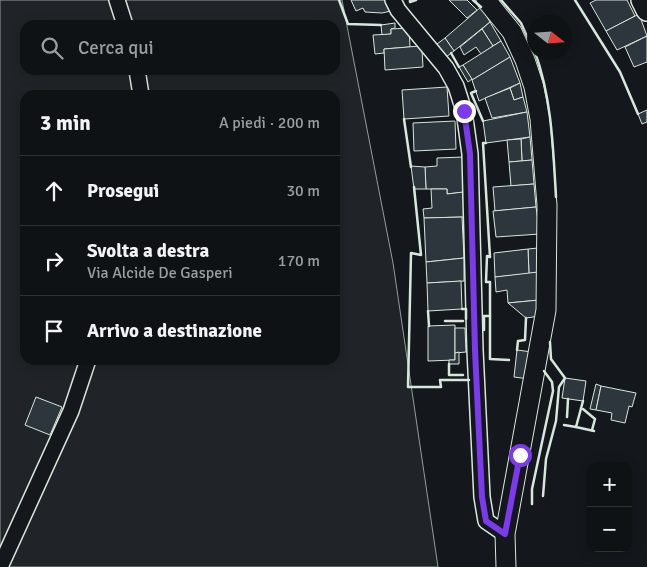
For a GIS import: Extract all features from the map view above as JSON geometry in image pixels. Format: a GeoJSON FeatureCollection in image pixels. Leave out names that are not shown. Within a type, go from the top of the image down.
{"type":"FeatureCollection","features":[{"type":"Feature","properties":{"kind":"main road"},"geometry":{"type":"LineString","coordinates":[[642,0],[647,10]]}},
{"type":"Feature","properties":{"kind":"street"},"geometry":{"type":"LineString","coordinates":[[117,0],[123,20]]}},
{"type":"Feature","properties":{"kind":"street"},"geometry":{"type":"LineString","coordinates":[[393,0],[398,10],[446,68],[456,86],[464,111],[470,154],[475,350],[482,497],[486,521],[505,534]]}},
{"type":"Feature","properties":{"kind":"street"},"geometry":{"type":"LineString","coordinates":[[486,0],[512,32],[525,60],[534,87],[540,119],[547,205],[546,310],[505,534],[506,567]]}},
{"type":"Feature","properties":{"kind":"street"},"geometry":{"type":"LineString","coordinates":[[138,75],[140,90]]}},
{"type":"Feature","properties":{"kind":"street"},"geometry":{"type":"LineString","coordinates":[[0,567],[71,411],[86,365]]}},
{"type":"Feature","properties":{"kind":"shaded area"},"geometry":{"type":"Polygon","coordinates":[[[0,0],[342,0],[393,263],[438,567],[0,567],[0,0]]]}},
{"type":"Feature","properties":{"kind":"building"},"geometry":{"type":"Polygon","coordinates":[[[351,0],[387,0],[391,11],[382,13],[365,12],[363,8],[356,11],[351,0]]]}},
{"type":"Feature","properties":{"kind":"building"},"geometry":{"type":"Polygon","coordinates":[[[449,0],[467,0],[477,10],[467,18],[449,0]]]}},
{"type":"Feature","properties":{"kind":"building"},"geometry":{"type":"Polygon","coordinates":[[[596,0],[627,0],[635,16],[606,31],[590,3],[596,0]]]}},
{"type":"Feature","properties":{"kind":"building"},"geometry":{"type":"Polygon","coordinates":[[[481,7],[490,22],[454,51],[445,38],[481,7]]]}},
{"type":"Feature","properties":{"kind":"building"},"geometry":{"type":"Polygon","coordinates":[[[639,14],[647,36],[617,50],[606,31],[639,14]]]}},
{"type":"Feature","properties":{"kind":"building"},"geometry":{"type":"Polygon","coordinates":[[[490,22],[501,41],[493,46],[482,29],[490,22]]]}},
{"type":"Feature","properties":{"kind":"building"},"geometry":{"type":"Polygon","coordinates":[[[395,23],[395,28],[391,29],[391,34],[382,35],[381,25],[395,23]]]}},
{"type":"Feature","properties":{"kind":"building"},"geometry":{"type":"Polygon","coordinates":[[[409,28],[410,47],[384,49],[384,53],[375,54],[373,35],[391,34],[391,29],[409,28]]]}},
{"type":"Feature","properties":{"kind":"building"},"geometry":{"type":"Polygon","coordinates":[[[482,29],[493,46],[481,54],[476,47],[464,55],[460,47],[482,29]]]}},
{"type":"Feature","properties":{"kind":"building"},"geometry":{"type":"Polygon","coordinates":[[[647,36],[647,62],[634,67],[625,47],[647,36]]]}},
{"type":"Feature","properties":{"kind":"building"},"geometry":{"type":"Polygon","coordinates":[[[445,38],[454,51],[446,57],[437,44],[445,38]]]}},
{"type":"Feature","properties":{"kind":"building"},"geometry":{"type":"Polygon","coordinates":[[[501,41],[510,57],[472,80],[463,65],[501,41]]]}},
{"type":"Feature","properties":{"kind":"building"},"geometry":{"type":"Polygon","coordinates":[[[420,46],[423,67],[385,70],[384,49],[420,46]]]}},
{"type":"Feature","properties":{"kind":"building"},"geometry":{"type":"Polygon","coordinates":[[[510,57],[520,83],[479,101],[472,80],[510,57]]]}},
{"type":"Feature","properties":{"kind":"building"},"geometry":{"type":"Polygon","coordinates":[[[463,65],[472,79],[468,82],[459,67],[463,65]]]}},
{"type":"Feature","properties":{"kind":"building"},"geometry":{"type":"Polygon","coordinates":[[[520,83],[523,97],[514,100],[510,88],[520,83]]]}},
{"type":"Feature","properties":{"kind":"building"},"geometry":{"type":"Polygon","coordinates":[[[447,87],[449,116],[404,119],[402,90],[447,87]]]}},
{"type":"Feature","properties":{"kind":"building"},"geometry":{"type":"Polygon","coordinates":[[[510,88],[514,100],[523,97],[527,112],[492,118],[485,98],[510,88]]]}},
{"type":"Feature","properties":{"kind":"building"},"geometry":{"type":"Polygon","coordinates":[[[647,110],[647,122],[642,124],[638,114],[647,110]]]}},
{"type":"Feature","properties":{"kind":"building"},"geometry":{"type":"Polygon","coordinates":[[[527,112],[530,137],[486,143],[483,121],[527,112]]]}},
{"type":"Feature","properties":{"kind":"building"},"geometry":{"type":"Polygon","coordinates":[[[455,121],[456,149],[414,151],[413,123],[455,121]]]}},
{"type":"Feature","properties":{"kind":"building"},"geometry":{"type":"Polygon","coordinates":[[[530,137],[532,160],[522,161],[521,139],[530,137]]]}},
{"type":"Feature","properties":{"kind":"building"},"geometry":{"type":"Polygon","coordinates":[[[521,139],[522,161],[509,162],[507,140],[521,139]]]}},
{"type":"Feature","properties":{"kind":"building"},"geometry":{"type":"Polygon","coordinates":[[[464,157],[465,192],[447,194],[447,189],[426,189],[425,167],[437,166],[437,158],[464,157]]]}},
{"type":"Feature","properties":{"kind":"building"},"geometry":{"type":"Polygon","coordinates":[[[532,160],[534,184],[511,186],[509,162],[532,160]]]}},
{"type":"Feature","properties":{"kind":"building"},"geometry":{"type":"Polygon","coordinates":[[[411,166],[425,167],[426,189],[414,189],[411,166]]]}},
{"type":"Feature","properties":{"kind":"building"},"geometry":{"type":"Polygon","coordinates":[[[534,184],[536,207],[495,211],[493,187],[534,184]]]}},
{"type":"Feature","properties":{"kind":"building"},"geometry":{"type":"Polygon","coordinates":[[[431,189],[447,189],[447,194],[463,192],[464,217],[424,218],[423,209],[432,208],[431,189]]]}},
{"type":"Feature","properties":{"kind":"building"},"geometry":{"type":"Polygon","coordinates":[[[536,207],[540,234],[496,237],[493,211],[536,207]]]}},
{"type":"Feature","properties":{"kind":"building"},"geometry":{"type":"Polygon","coordinates":[[[462,217],[464,258],[426,262],[424,218],[462,217]]]}},
{"type":"Feature","properties":{"kind":"building"},"geometry":{"type":"Polygon","coordinates":[[[538,248],[538,272],[529,274],[528,249],[538,248]]]}},
{"type":"Feature","properties":{"kind":"building"},"geometry":{"type":"Polygon","coordinates":[[[528,249],[529,274],[495,277],[494,253],[528,249]]]}},
{"type":"Feature","properties":{"kind":"building"},"geometry":{"type":"Polygon","coordinates":[[[464,258],[464,281],[427,283],[426,262],[464,258]]]}},
{"type":"Feature","properties":{"kind":"building"},"geometry":{"type":"Polygon","coordinates":[[[538,272],[539,300],[508,303],[507,290],[496,292],[495,277],[538,272]]]}},
{"type":"Feature","properties":{"kind":"building"},"geometry":{"type":"Polygon","coordinates":[[[461,281],[462,309],[428,311],[427,283],[461,281]]]}},
{"type":"Feature","properties":{"kind":"building"},"geometry":{"type":"Polygon","coordinates":[[[539,300],[540,316],[526,318],[508,303],[539,300]]]}},
{"type":"Feature","properties":{"kind":"building"},"geometry":{"type":"Polygon","coordinates":[[[455,325],[455,360],[428,361],[428,326],[455,325]]]}},
{"type":"Feature","properties":{"kind":"building"},"geometry":{"type":"Polygon","coordinates":[[[455,328],[465,328],[466,352],[455,353],[455,328]]]}},
{"type":"Feature","properties":{"kind":"building"},"geometry":{"type":"Polygon","coordinates":[[[517,350],[532,352],[529,379],[514,377],[517,350]]]}},
{"type":"Feature","properties":{"kind":"building"},"geometry":{"type":"Polygon","coordinates":[[[459,352],[459,364],[449,364],[449,360],[455,360],[455,353],[459,352]]]}},
{"type":"Feature","properties":{"kind":"building"},"geometry":{"type":"Polygon","coordinates":[[[565,378],[586,381],[583,401],[562,398],[565,378]]]}},
{"type":"Feature","properties":{"kind":"building"},"geometry":{"type":"Polygon","coordinates":[[[596,384],[601,386],[596,410],[590,409],[596,384]]]}},
{"type":"Feature","properties":{"kind":"building"},"geometry":{"type":"Polygon","coordinates":[[[601,386],[636,393],[632,407],[629,406],[625,423],[611,420],[612,413],[596,410],[601,386]]]}},
{"type":"Feature","properties":{"kind":"building"},"geometry":{"type":"Polygon","coordinates":[[[36,397],[62,407],[50,435],[25,425],[36,397]]]}},
{"type":"Feature","properties":{"kind":"wall"},"geometry":{"type":"LineString","coordinates":[[339,0],[348,24],[381,25]]}},
{"type":"Feature","properties":{"kind":"wall"},"geometry":{"type":"LineString","coordinates":[[410,0],[410,2],[416,0]]}},
{"type":"Feature","properties":{"kind":"wall"},"geometry":{"type":"LineString","coordinates":[[473,0],[481,7]]}},
{"type":"Feature","properties":{"kind":"wall"},"geometry":{"type":"LineString","coordinates":[[501,0],[521,23],[527,36]]}},
{"type":"Feature","properties":{"kind":"wall"},"geometry":{"type":"LineString","coordinates":[[575,0],[620,72],[638,114]]}},
{"type":"Feature","properties":{"kind":"wall"},"geometry":{"type":"LineString","coordinates":[[451,53],[459,67]]}},
{"type":"Feature","properties":{"kind":"wall"},"geometry":{"type":"LineString","coordinates":[[538,60],[545,88],[553,142],[556,197]]}},
{"type":"Feature","properties":{"kind":"wall"},"geometry":{"type":"LineString","coordinates":[[476,91],[471,93],[483,121]]}},
{"type":"Feature","properties":{"kind":"wall"},"geometry":{"type":"LineString","coordinates":[[404,119],[411,167]]}},
{"type":"Feature","properties":{"kind":"wall"},"geometry":{"type":"LineString","coordinates":[[484,330],[484,316],[490,316],[490,282],[486,282],[487,256],[490,257],[483,143],[486,143]]}},
{"type":"Feature","properties":{"kind":"wall"},"geometry":{"type":"LineString","coordinates":[[414,187],[421,255],[411,253],[408,387],[441,387],[440,380],[469,380]]}},
{"type":"Feature","properties":{"kind":"wall"},"geometry":{"type":"LineString","coordinates":[[462,309],[466,309],[466,319]]}},
{"type":"Feature","properties":{"kind":"wall"},"geometry":{"type":"LineString","coordinates":[[428,311],[429,326]]}},
{"type":"Feature","properties":{"kind":"wall"},"geometry":{"type":"LineString","coordinates":[[490,316],[490,359],[509,360]]}},
{"type":"Feature","properties":{"kind":"wall"},"geometry":{"type":"LineString","coordinates":[[517,350],[518,341],[525,340],[526,318]]}},
{"type":"Feature","properties":{"kind":"wall"},"geometry":{"type":"LineString","coordinates":[[445,321],[463,321]]}},
{"type":"Feature","properties":{"kind":"wall"},"geometry":{"type":"LineString","coordinates":[[543,496],[546,459],[556,421],[559,387],[565,378],[551,359],[550,342]]}},
{"type":"Feature","properties":{"kind":"wall"},"geometry":{"type":"LineString","coordinates":[[449,364],[449,375],[463,375]]}},
{"type":"Feature","properties":{"kind":"wall"},"geometry":{"type":"LineString","coordinates":[[532,504],[532,489],[553,391],[552,382],[544,371]]}},
{"type":"Feature","properties":{"kind":"wall"},"geometry":{"type":"LineString","coordinates":[[567,417],[568,399]]}},
{"type":"Feature","properties":{"kind":"wall"},"geometry":{"type":"LineString","coordinates":[[564,425],[576,427],[583,401]]}},
{"type":"Feature","properties":{"kind":"wall"},"geometry":{"type":"LineString","coordinates":[[583,409],[595,419],[592,430]]}},
{"type":"Feature","properties":{"kind":"wall"},"geometry":{"type":"LineString","coordinates":[[576,427],[594,431]]}},
{"type":"Feature","properties":{"kind":"route"},"geometry":{"type":"LineString","coordinates":[[464,111],[470,154],[475,350],[482,497],[486,521],[505,534],[520,455]]}}]}
